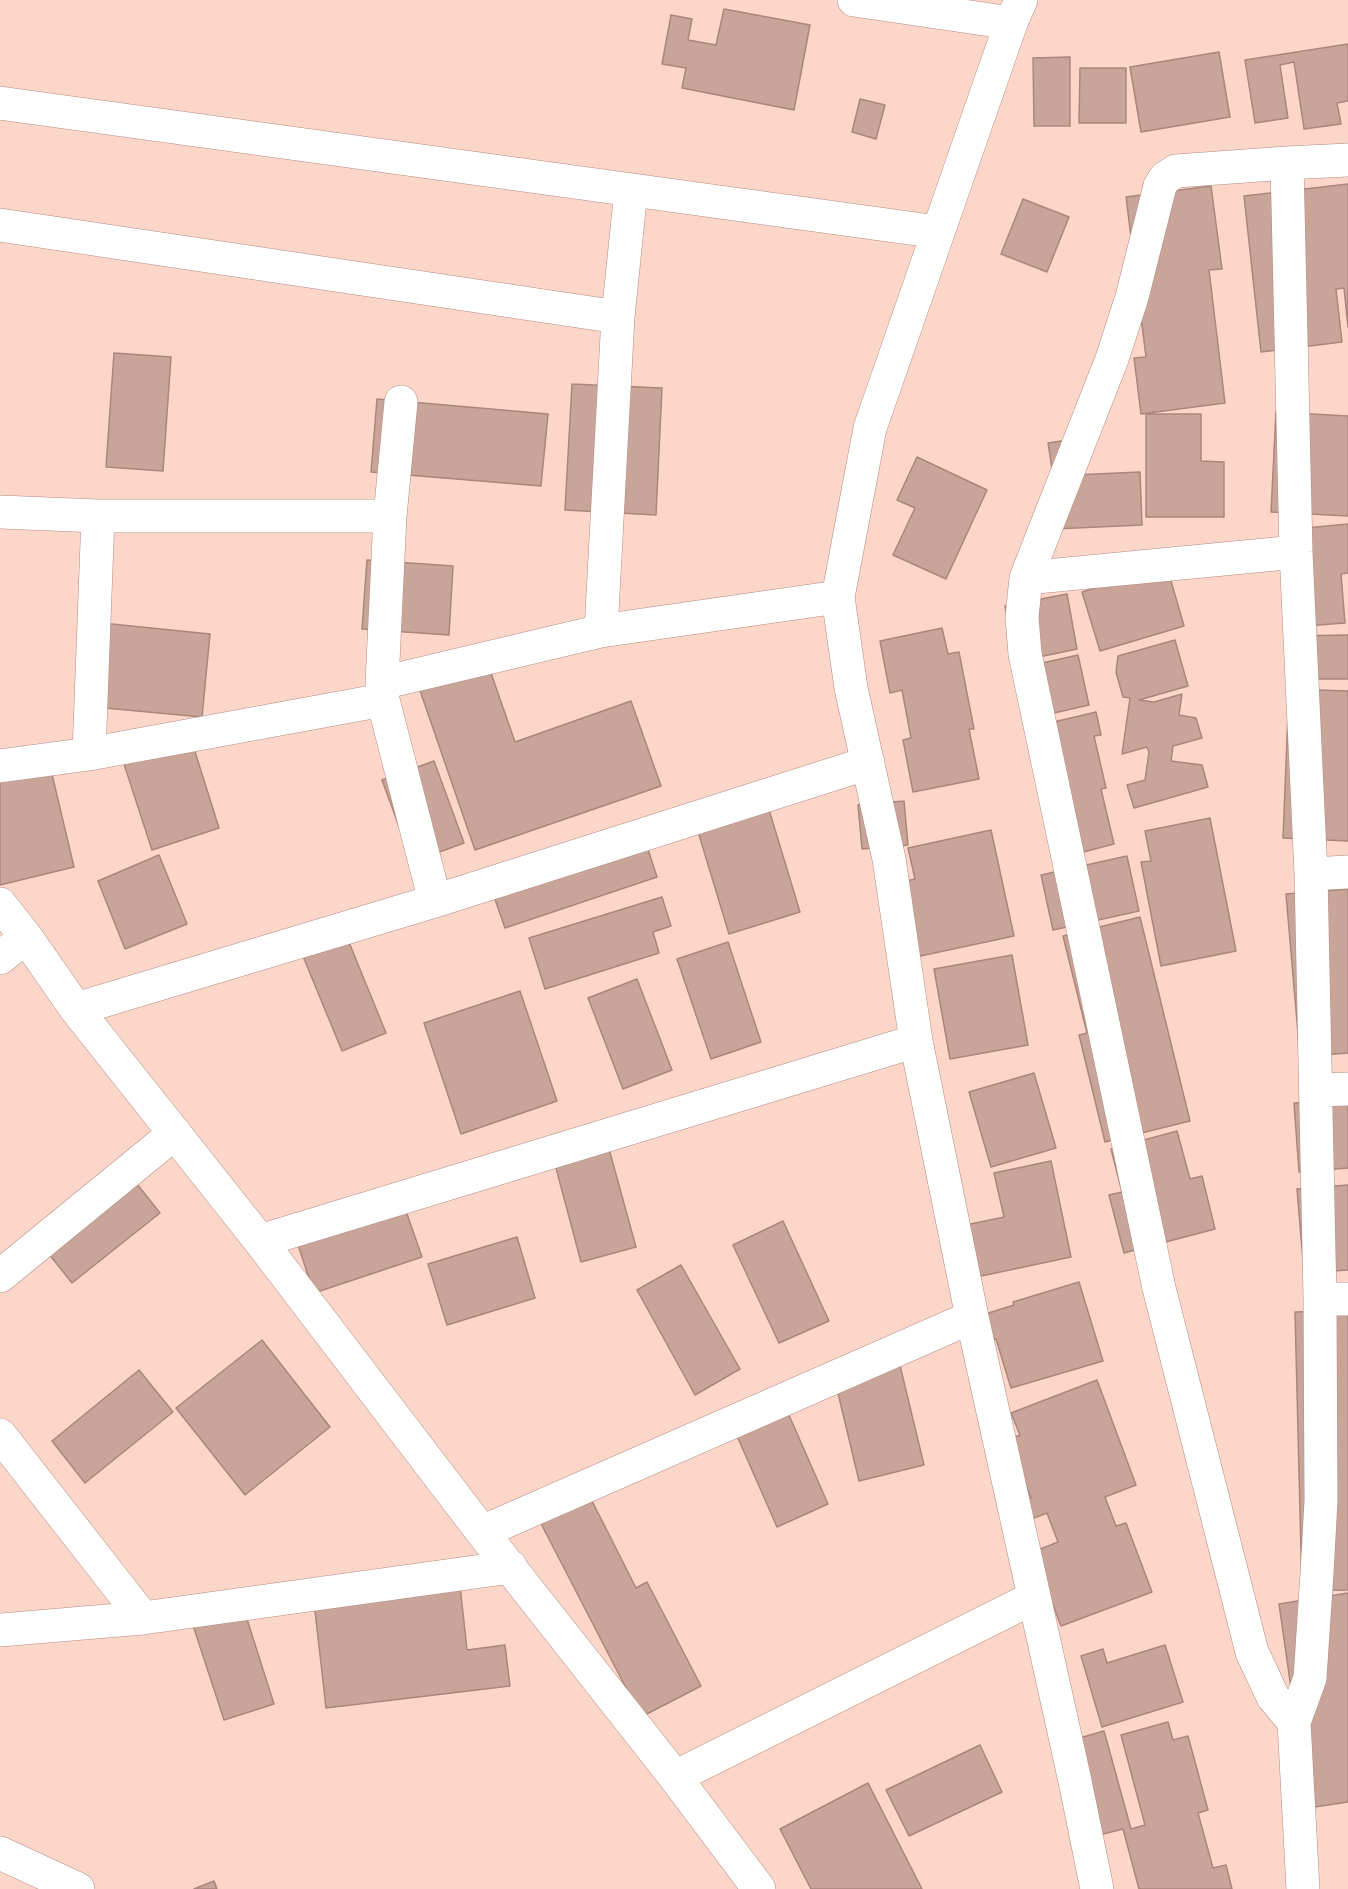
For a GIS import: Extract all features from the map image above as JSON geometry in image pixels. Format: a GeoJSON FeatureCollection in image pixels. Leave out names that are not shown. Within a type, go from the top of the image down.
{"type":"FeatureCollection","features":[{"type":"Feature","properties":{"kind":"street"},"geometry":{"type":"LineString","coordinates":[[854,0],[1016,11],[870,428],[838,597],[851,688],[888,859],[916,1041],[972,1317],[1097,1889]]}},
{"type":"Feature","properties":{"kind":"street"},"geometry":{"type":"LineString","coordinates":[[0,103],[938,232]]}},
{"type":"Feature","properties":{"kind":"street"},"geometry":{"type":"LineString","coordinates":[[1294,1722],[1273,1696],[1252,1652],[1159,1288],[1025,654],[1022,617],[1026,578],[1112,359],[1132,297],[1160,186],[1165,178],[1176,171],[1348,160]]}},
{"type":"Feature","properties":{"kind":"street"},"geometry":{"type":"LineString","coordinates":[[1287,163],[1296,552],[1311,874],[1333,1089],[1334,1299],[1310,1678],[1294,1722],[1303,1889]]}},
{"type":"Feature","properties":{"kind":"street"},"geometry":{"type":"LineString","coordinates":[[601,631],[618,317],[631,190]]}},
{"type":"Feature","properties":{"kind":"street"},"geometry":{"type":"LineString","coordinates":[[0,225],[618,317]]}},
{"type":"Feature","properties":{"kind":"street"},"geometry":{"type":"LineString","coordinates":[[401,402],[390,516],[382,691],[435,901]]}},
{"type":"Feature","properties":{"kind":"street"},"geometry":{"type":"LineString","coordinates":[[0,512],[98,516],[390,516]]}},
{"type":"Feature","properties":{"kind":"street"},"geometry":{"type":"LineString","coordinates":[[89,753],[98,516]]}},
{"type":"Feature","properties":{"kind":"street"},"geometry":{"type":"LineString","coordinates":[[1026,578],[1296,552]]}},
{"type":"Feature","properties":{"kind":"street"},"geometry":{"type":"LineString","coordinates":[[0,766],[89,753],[382,691],[601,631],[838,597]]}},
{"type":"Feature","properties":{"kind":"street"},"geometry":{"type":"LineString","coordinates":[[76,1009],[435,901],[868,763]]}},
{"type":"Feature","properties":{"kind":"street"},"geometry":{"type":"LineString","coordinates":[[1311,874],[1348,872]]}},
{"type":"Feature","properties":{"kind":"street"},"geometry":{"type":"LineString","coordinates":[[0,904],[76,1009],[260,1241],[759,1889]]}},
{"type":"Feature","properties":{"kind":"street"},"geometry":{"type":"LineString","coordinates":[[0,958],[26,938]]}},
{"type":"Feature","properties":{"kind":"street"},"geometry":{"type":"LineString","coordinates":[[260,1241],[916,1041]]}},
{"type":"Feature","properties":{"kind":"street"},"geometry":{"type":"LineString","coordinates":[[0,1276],[175,1133]]}},
{"type":"Feature","properties":{"kind":"street"},"geometry":{"type":"LineString","coordinates":[[482,1532],[972,1317]]}},
{"type":"Feature","properties":{"kind":"street"},"geometry":{"type":"LineString","coordinates":[[0,1435],[144,1618]]}},
{"type":"Feature","properties":{"kind":"street"},"geometry":{"type":"LineString","coordinates":[[0,1630],[144,1618],[511,1567]]}},
{"type":"Feature","properties":{"kind":"street"},"geometry":{"type":"LineString","coordinates":[[675,1777],[1033,1598]]}},
{"type":"Feature","properties":{"kind":"street"},"geometry":{"type":"LineString","coordinates":[[0,1853],[78,1889]]}},
{"type":"Feature","properties":{"kind":"building"},"geometry":{"type":"Polygon","coordinates":[[[724,9],[810,25],[794,110],[682,88],[686,68],[662,64],[671,15],[692,19],[688,40],[716,45],[724,9]]]}},
{"type":"Feature","properties":{"kind":"building"},"geometry":{"type":"Polygon","coordinates":[[[1348,44],[1348,101],[1337,103],[1341,124],[1304,129],[1294,62],[1280,65],[1288,118],[1255,123],[1245,60],[1348,44]]]}},
{"type":"Feature","properties":{"kind":"building"},"geometry":{"type":"Polygon","coordinates":[[[1219,52],[1230,117],[1141,132],[1130,67],[1219,52]]]}},
{"type":"Feature","properties":{"kind":"building"},"geometry":{"type":"Polygon","coordinates":[[[1070,57],[1070,126],[1034,126],[1033,58],[1070,57]]]}},
{"type":"Feature","properties":{"kind":"building"},"geometry":{"type":"Polygon","coordinates":[[[1080,68],[1126,68],[1126,123],[1079,123],[1080,68]]]}},
{"type":"Feature","properties":{"kind":"building"},"geometry":{"type":"Polygon","coordinates":[[[860,99],[885,105],[876,139],[852,132],[860,99]]]}},
{"type":"Feature","properties":{"kind":"building"},"geometry":{"type":"Polygon","coordinates":[[[1348,184],[1348,327],[1344,288],[1336,289],[1342,342],[1261,352],[1244,196],[1348,184]]]}},
{"type":"Feature","properties":{"kind":"building"},"geometry":{"type":"Polygon","coordinates":[[[1211,186],[1222,269],[1209,270],[1225,403],[1141,414],[1134,358],[1146,357],[1126,197],[1211,186]]]}},
{"type":"Feature","properties":{"kind":"building"},"geometry":{"type":"Polygon","coordinates":[[[1023,199],[1069,217],[1047,272],[1001,254],[1023,199]]]}},
{"type":"Feature","properties":{"kind":"building"},"geometry":{"type":"Polygon","coordinates":[[[114,353],[171,357],[163,471],[106,467],[114,353]]]}},
{"type":"Feature","properties":{"kind":"building"},"geometry":{"type":"Polygon","coordinates":[[[572,384],[662,388],[656,515],[565,510],[572,384]]]}},
{"type":"Feature","properties":{"kind":"building"},"geometry":{"type":"Polygon","coordinates":[[[377,399],[548,414],[541,486],[371,472],[377,399]]]}},
{"type":"Feature","properties":{"kind":"building"},"geometry":{"type":"Polygon","coordinates":[[[1276,412],[1348,416],[1348,516],[1271,512],[1276,412]]]}},
{"type":"Feature","properties":{"kind":"building"},"geometry":{"type":"Polygon","coordinates":[[[1146,414],[1201,414],[1201,461],[1224,462],[1224,517],[1146,517],[1146,414]]]}},
{"type":"Feature","properties":{"kind":"building"},"geometry":{"type":"Polygon","coordinates":[[[1081,438],[1052,469],[1048,443],[1081,438]]]}},
{"type":"Feature","properties":{"kind":"building"},"geometry":{"type":"Polygon","coordinates":[[[917,457],[987,490],[946,579],[893,555],[915,508],[897,500],[917,457]]]}},
{"type":"Feature","properties":{"kind":"building"},"geometry":{"type":"Polygon","coordinates":[[[1140,472],[1142,525],[1054,529],[1051,476],[1140,472]]]}},
{"type":"Feature","properties":{"kind":"building"},"geometry":{"type":"Polygon","coordinates":[[[1348,524],[1348,573],[1341,574],[1345,623],[1292,627],[1284,530],[1348,524]]]}},
{"type":"Feature","properties":{"kind":"building"},"geometry":{"type":"Polygon","coordinates":[[[367,560],[453,566],[449,635],[362,629],[367,560]]]}},
{"type":"Feature","properties":{"kind":"building"},"geometry":{"type":"Polygon","coordinates":[[[1167,567],[1184,626],[1100,651],[1082,592],[1167,567]]]}},
{"type":"Feature","properties":{"kind":"building"},"geometry":{"type":"Polygon","coordinates":[[[1067,594],[1077,649],[1015,662],[1005,606],[1067,594]]]}},
{"type":"Feature","properties":{"kind":"building"},"geometry":{"type":"Polygon","coordinates":[[[102,623],[210,634],[202,717],[94,707],[102,623]]]}},
{"type":"Feature","properties":{"kind":"building"},"geometry":{"type":"Polygon","coordinates":[[[942,628],[948,654],[959,652],[974,729],[969,729],[979,779],[913,792],[903,740],[911,738],[902,690],[890,693],[880,641],[942,628]]]}},
{"type":"Feature","properties":{"kind":"building"},"geometry":{"type":"Polygon","coordinates":[[[1348,635],[1348,679],[1291,679],[1291,636],[1348,635]]]}},
{"type":"Feature","properties":{"kind":"building"},"geometry":{"type":"Polygon","coordinates":[[[1175,640],[1188,686],[1139,700],[1154,702],[1182,694],[1179,715],[1196,718],[1202,738],[1173,746],[1171,761],[1202,765],[1208,787],[1134,808],[1127,785],[1145,780],[1149,752],[1147,747],[1122,754],[1130,698],[1123,697],[1116,672],[1118,656],[1175,640]]]}},
{"type":"Feature","properties":{"kind":"building"},"geometry":{"type":"Polygon","coordinates":[[[484,653],[515,742],[631,701],[661,786],[475,850],[415,676],[484,653]]]}},
{"type":"Feature","properties":{"kind":"building"},"geometry":{"type":"Polygon","coordinates":[[[1078,655],[1089,705],[1032,718],[1020,668],[1078,655]]]}},
{"type":"Feature","properties":{"kind":"building"},"geometry":{"type":"Polygon","coordinates":[[[1289,689],[1348,691],[1348,841],[1283,838],[1289,689]]]}},
{"type":"Feature","properties":{"kind":"building"},"geometry":{"type":"Polygon","coordinates":[[[1096,712],[1101,735],[1094,736],[1106,788],[1101,789],[1114,844],[1068,856],[1037,726],[1096,712]]]}},
{"type":"Feature","properties":{"kind":"building"},"geometry":{"type":"Polygon","coordinates":[[[191,739],[219,828],[152,850],[123,761],[191,739]]]}},
{"type":"Feature","properties":{"kind":"building"},"geometry":{"type":"Polygon","coordinates":[[[434,761],[464,843],[412,862],[382,780],[434,761]]]}},
{"type":"Feature","properties":{"kind":"building"},"geometry":{"type":"Polygon","coordinates":[[[51,770],[74,867],[0,885],[0,777],[51,770]]]}},
{"type":"Feature","properties":{"kind":"building"},"geometry":{"type":"Polygon","coordinates":[[[904,801],[908,845],[862,849],[858,805],[904,801]]]}},
{"type":"Feature","properties":{"kind":"building"},"geometry":{"type":"Polygon","coordinates":[[[767,803],[800,912],[729,934],[696,825],[767,803]]]}},
{"type":"Feature","properties":{"kind":"building"},"geometry":{"type":"Polygon","coordinates":[[[1210,818],[1236,951],[1161,966],[1141,862],[1151,861],[1145,831],[1210,818]]]}},
{"type":"Feature","properties":{"kind":"building"},"geometry":{"type":"Polygon","coordinates":[[[991,830],[1014,936],[897,961],[881,886],[915,879],[908,848],[991,830]]]}},
{"type":"Feature","properties":{"kind":"building"},"geometry":{"type":"Polygon","coordinates":[[[642,831],[657,877],[505,928],[489,882],[642,831]]]}},
{"type":"Feature","properties":{"kind":"building"},"geometry":{"type":"Polygon","coordinates":[[[159,855],[187,924],[125,949],[98,881],[159,855]]]}},
{"type":"Feature","properties":{"kind":"building"},"geometry":{"type":"Polygon","coordinates":[[[1127,856],[1139,911],[1053,930],[1041,875],[1127,856]]]}},
{"type":"Feature","properties":{"kind":"building"},"geometry":{"type":"Polygon","coordinates":[[[1348,889],[1348,1053],[1300,1057],[1286,894],[1348,889]]]}},
{"type":"Feature","properties":{"kind":"building"},"geometry":{"type":"Polygon","coordinates":[[[662,897],[671,926],[653,932],[659,953],[545,989],[529,938],[662,897]]]}},
{"type":"Feature","properties":{"kind":"building"},"geometry":{"type":"Polygon","coordinates":[[[1140,917],[1190,1121],[1105,1142],[1079,1035],[1087,1033],[1063,936],[1140,917]]]}},
{"type":"Feature","properties":{"kind":"building"},"geometry":{"type":"Polygon","coordinates":[[[344,930],[386,1033],[342,1051],[300,949],[344,930]]]}},
{"type":"Feature","properties":{"kind":"building"},"geometry":{"type":"Polygon","coordinates":[[[728,942],[761,1042],[711,1059],[677,959],[728,942]]]}},
{"type":"Feature","properties":{"kind":"building"},"geometry":{"type":"Polygon","coordinates":[[[1012,955],[1028,1045],[950,1059],[934,969],[1012,955]]]}},
{"type":"Feature","properties":{"kind":"building"},"geometry":{"type":"Polygon","coordinates":[[[637,979],[672,1070],[623,1089],[588,998],[637,979]]]}},
{"type":"Feature","properties":{"kind":"building"},"geometry":{"type":"Polygon","coordinates":[[[520,991],[557,1101],[461,1134],[424,1023],[520,991]]]}},
{"type":"Feature","properties":{"kind":"building"},"geometry":{"type":"Polygon","coordinates":[[[1034,1073],[1056,1148],[991,1167],[969,1092],[1034,1073]]]}},
{"type":"Feature","properties":{"kind":"building"},"geometry":{"type":"Polygon","coordinates":[[[1348,1099],[1348,1168],[1299,1172],[1294,1103],[1348,1099]]]}},
{"type":"Feature","properties":{"kind":"building"},"geometry":{"type":"Polygon","coordinates":[[[1177,1131],[1190,1179],[1202,1176],[1215,1229],[1124,1253],[1109,1195],[1122,1192],[1111,1149],[1177,1131]]]}},
{"type":"Feature","properties":{"kind":"building"},"geometry":{"type":"Polygon","coordinates":[[[606,1138],[636,1247],[581,1262],[552,1153],[606,1138]]]}},
{"type":"Feature","properties":{"kind":"building"},"geometry":{"type":"Polygon","coordinates":[[[1051,1161],[1071,1257],[972,1278],[961,1226],[1004,1217],[994,1173],[1051,1161]]]}},
{"type":"Feature","properties":{"kind":"building"},"geometry":{"type":"Polygon","coordinates":[[[125,1169],[160,1213],[72,1283],[37,1239],[125,1169]]]}},
{"type":"Feature","properties":{"kind":"building"},"geometry":{"type":"Polygon","coordinates":[[[1348,1185],[1348,1270],[1304,1273],[1297,1189],[1348,1185]]]}},
{"type":"Feature","properties":{"kind":"building"},"geometry":{"type":"Polygon","coordinates":[[[398,1188],[422,1257],[314,1293],[291,1224],[398,1188]]]}},
{"type":"Feature","properties":{"kind":"building"},"geometry":{"type":"Polygon","coordinates":[[[783,1221],[829,1321],[779,1343],[733,1245],[783,1221]]]}},
{"type":"Feature","properties":{"kind":"building"},"geometry":{"type":"Polygon","coordinates":[[[517,1237],[535,1298],[447,1325],[428,1264],[517,1237]]]}},
{"type":"Feature","properties":{"kind":"building"},"geometry":{"type":"Polygon","coordinates":[[[681,1265],[740,1369],[695,1395],[637,1290],[681,1265]]]}},
{"type":"Feature","properties":{"kind":"building"},"geometry":{"type":"Polygon","coordinates":[[[1079,1282],[1103,1361],[1011,1388],[996,1339],[987,1341],[979,1316],[1014,1305],[1013,1302],[1079,1282]]]}},
{"type":"Feature","properties":{"kind":"building"},"geometry":{"type":"Polygon","coordinates":[[[1348,1310],[1348,1590],[1302,1591],[1295,1312],[1348,1310]]]}},
{"type":"Feature","properties":{"kind":"building"},"geometry":{"type":"Polygon","coordinates":[[[262,1340],[330,1427],[245,1495],[176,1408],[262,1340]]]}},
{"type":"Feature","properties":{"kind":"building"},"geometry":{"type":"Polygon","coordinates":[[[897,1353],[924,1465],[859,1481],[832,1368],[897,1353]]]}},
{"type":"Feature","properties":{"kind":"building"},"geometry":{"type":"Polygon","coordinates":[[[139,1370],[173,1412],[85,1483],[52,1441],[139,1370]]]}},
{"type":"Feature","properties":{"kind":"building"},"geometry":{"type":"Polygon","coordinates":[[[1097,1380],[1136,1485],[1105,1497],[1116,1526],[1126,1523],[1152,1592],[1061,1626],[1033,1552],[1058,1542],[1047,1513],[1026,1521],[1019,1502],[1031,1498],[1008,1440],[1020,1435],[1011,1413],[1097,1380]]]}},
{"type":"Feature","properties":{"kind":"building"},"geometry":{"type":"Polygon","coordinates":[[[781,1397],[828,1504],[777,1527],[730,1420],[781,1397]]]}},
{"type":"Feature","properties":{"kind":"building"},"geometry":{"type":"Polygon","coordinates":[[[585,1487],[636,1588],[647,1582],[701,1686],[641,1717],[535,1512],[585,1487]]]}},
{"type":"Feature","properties":{"kind":"building"},"geometry":{"type":"Polygon","coordinates":[[[459,1576],[467,1650],[505,1645],[510,1686],[326,1708],[313,1593],[459,1576]]]}},
{"type":"Feature","properties":{"kind":"building"},"geometry":{"type":"Polygon","coordinates":[[[1348,1593],[1348,1802],[1308,1808],[1279,1604],[1348,1593]]]}},
{"type":"Feature","properties":{"kind":"building"},"geometry":{"type":"Polygon","coordinates":[[[239,1594],[274,1704],[224,1720],[188,1610],[239,1594]]]}},
{"type":"Feature","properties":{"kind":"building"},"geometry":{"type":"Polygon","coordinates":[[[1165,1645],[1183,1702],[1102,1727],[1081,1656],[1103,1649],[1107,1663],[1165,1645]]]}},
{"type":"Feature","properties":{"kind":"building"},"geometry":{"type":"Polygon","coordinates":[[[1168,1722],[1173,1740],[1188,1736],[1208,1810],[1198,1813],[1213,1868],[1226,1865],[1232,1889],[1139,1889],[1123,1829],[1091,1837],[1066,1742],[1104,1731],[1131,1829],[1145,1825],[1121,1735],[1168,1722]]]}},
{"type":"Feature","properties":{"kind":"building"},"geometry":{"type":"Polygon","coordinates":[[[980,1745],[1002,1792],[909,1836],[886,1790],[980,1745]]]}},
{"type":"Feature","properties":{"kind":"building"},"geometry":{"type":"Polygon","coordinates":[[[868,1783],[922,1889],[811,1889],[780,1829],[868,1783]]]}},
{"type":"Feature","properties":{"kind":"building"},"geometry":{"type":"Polygon","coordinates":[[[214,1881],[217,1889],[194,1889],[214,1881]]]}}]}
